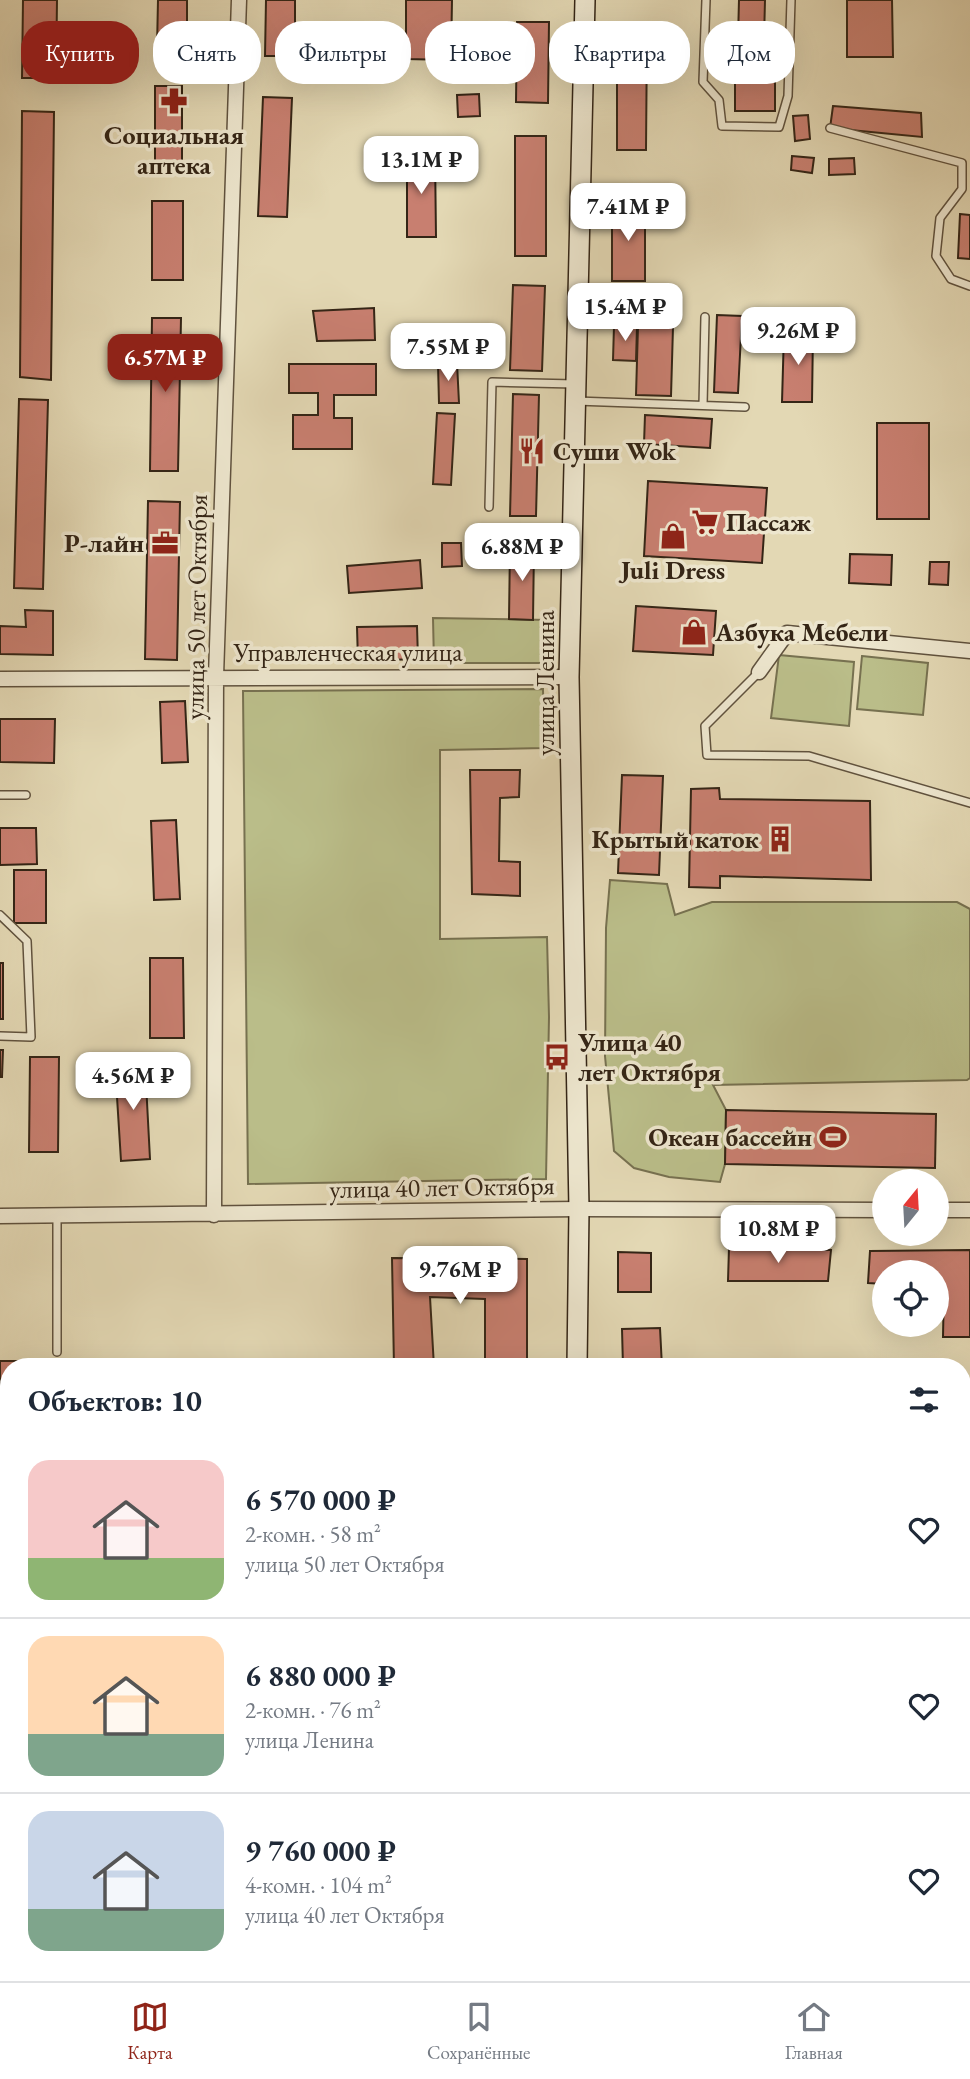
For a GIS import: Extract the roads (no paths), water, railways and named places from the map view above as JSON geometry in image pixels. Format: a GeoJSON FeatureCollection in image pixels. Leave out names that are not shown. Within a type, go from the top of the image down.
{"type":"FeatureCollection","features":[{"type":"Feature","properties":{"kind":"main road","name":"улица Ленина"},"geometry":{"type":"LineString","coordinates":[[576,1358],[579,1209],[569,677],[585,0]]}},
{"type":"Feature","properties":{"kind":"street","name":"улица 50 лет Октября"},"geometry":{"type":"LineString","coordinates":[[214,1215],[216,676],[239,0]]}},
{"type":"Feature","properties":{"kind":"street"},"geometry":{"type":"LineString","coordinates":[[759,672],[787,633],[970,651]]}},
{"type":"Feature","properties":{"kind":"street","name":"Управленческая улица"},"geometry":{"type":"LineString","coordinates":[[0,679],[216,676],[569,677]]}},
{"type":"Feature","properties":{"kind":"street","name":"улица 40 лет Октября"},"geometry":{"type":"LineString","coordinates":[[0,1216],[579,1209],[872,1210]]}},
{"type":"Feature","properties":{"kind":"street"},"geometry":{"type":"LineString","coordinates":[[949,1210],[970,1210]]}},
{"type":"Feature","properties":{"kind":"lane"},"geometry":{"type":"LineString","coordinates":[[706,0],[704,82],[719,100],[722,126],[779,127],[788,96],[791,0]]}},
{"type":"Feature","properties":{"kind":"lane"},"geometry":{"type":"LineString","coordinates":[[830,128],[962,163],[962,189],[940,218],[936,256],[951,279],[970,286]]}},
{"type":"Feature","properties":{"kind":"lane"},"geometry":{"type":"LineString","coordinates":[[703,405],[705,317]]}},
{"type":"Feature","properties":{"kind":"lane"},"geometry":{"type":"LineString","coordinates":[[489,507],[492,382],[576,393],[745,407]]}},
{"type":"Feature","properties":{"kind":"lane"},"geometry":{"type":"LineString","coordinates":[[759,672],[705,726],[707,755],[809,756],[970,803]]}},
{"type":"Feature","properties":{"kind":"lane"},"geometry":{"type":"LineString","coordinates":[[0,795],[26,795]]}},
{"type":"Feature","properties":{"kind":"lane"},"geometry":{"type":"LineString","coordinates":[[0,915],[27,940],[31,1037],[0,1036]]}},
{"type":"Feature","properties":{"kind":"lane"},"geometry":{"type":"LineString","coordinates":[[57,1215],[57,1352]]}},
{"type":"Feature","properties":{"kind":"place","name":"Социальная аптека"},"geometry":{"type":"Point","coordinates":[174,101]}},
{"type":"Feature","properties":{"kind":"place","name":"Суши Wok"},"geometry":{"type":"Point","coordinates":[532,451]}},
{"type":"Feature","properties":{"kind":"place","name":"Пассаж"},"geometry":{"type":"Point","coordinates":[705,522]}},
{"type":"Feature","properties":{"kind":"place","name":"Juli Dress"},"geometry":{"type":"Point","coordinates":[673,536]}},
{"type":"Feature","properties":{"kind":"place","name":"Р-лайн"},"geometry":{"type":"Point","coordinates":[165,543]}},
{"type":"Feature","properties":{"kind":"place","name":"Азбука Мебели"},"geometry":{"type":"Point","coordinates":[694,632]}},
{"type":"Feature","properties":{"kind":"place","name":"Крытый каток"},"geometry":{"type":"Point","coordinates":[780,839]}},
{"type":"Feature","properties":{"kind":"place","name":"Улица 40 лет Октября"},"geometry":{"type":"Point","coordinates":[557,1057]}},
{"type":"Feature","properties":{"kind":"place","name":"Океан бассейн"},"geometry":{"type":"Point","coordinates":[833,1137]}}]}
